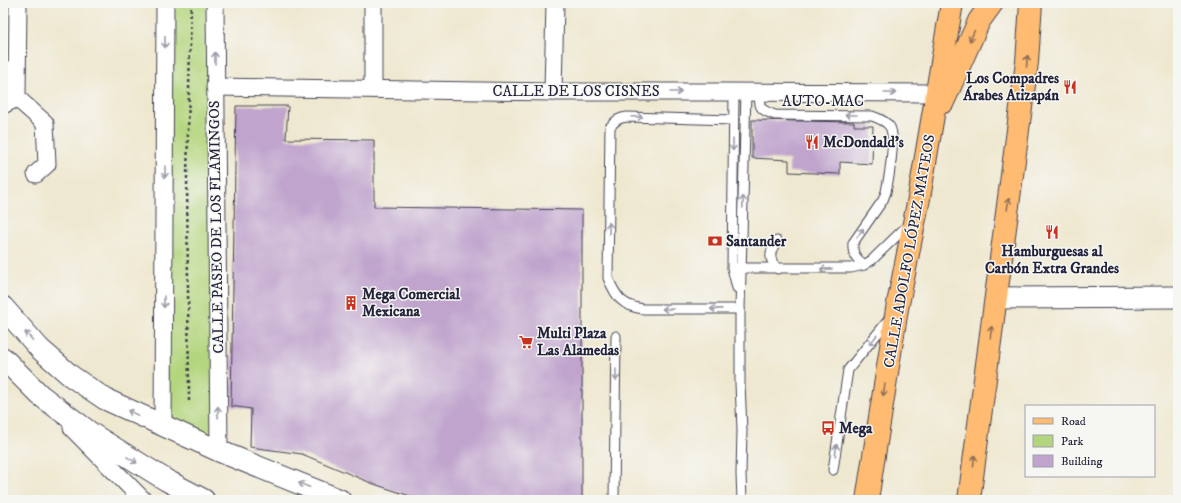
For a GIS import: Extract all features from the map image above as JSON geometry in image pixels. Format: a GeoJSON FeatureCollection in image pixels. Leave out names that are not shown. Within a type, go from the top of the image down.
{"type":"FeatureCollection","features":[{"type":"Feature","properties":{"kind":"main road","name":"CALLE ADOLFO LÓPEZ MATEOS"},"geometry":{"type":"LineString","coordinates":[[867,500],[897,309],[952,3]]}},
{"type":"Feature","properties":{"kind":"main road"},"geometry":{"type":"LineString","coordinates":[[930,131],[979,22],[992,3]]}},
{"type":"Feature","properties":{"kind":"main road"},"geometry":{"type":"LineString","coordinates":[[969,500],[1027,62],[1031,3]]}},
{"type":"Feature","properties":{"kind":"street"},"geometry":{"type":"LineString","coordinates":[[10,102],[18,3]]}},
{"type":"Feature","properties":{"kind":"street"},"geometry":{"type":"LineString","coordinates":[[163,426],[166,3]]}},
{"type":"Feature","properties":{"kind":"street","name":"CALLE PASEO DE LOS FLAMINGOS"},"geometry":{"type":"LineString","coordinates":[[215,3],[219,451]]}},
{"type":"Feature","properties":{"kind":"street"},"geometry":{"type":"LineString","coordinates":[[373,3],[373,89]]}},
{"type":"Feature","properties":{"kind":"street"},"geometry":{"type":"LineString","coordinates":[[553,92],[555,3]]}},
{"type":"Feature","properties":{"kind":"street"},"geometry":{"type":"LineString","coordinates":[[3,69],[10,102],[45,123],[47,164],[36,174]]}},
{"type":"Feature","properties":{"kind":"street","name":"CALLE DE LOS CISNES"},"geometry":{"type":"LineString","coordinates":[[215,87],[553,92],[937,93]]}},
{"type":"Feature","properties":{"kind":"street"},"geometry":{"type":"LineString","coordinates":[[996,298],[1178,297]]}},
{"type":"Feature","properties":{"kind":"street"},"geometry":{"type":"LineString","coordinates":[[3,307],[40,349],[71,376],[105,399],[219,451],[340,500]]}},
{"type":"Feature","properties":{"kind":"street"},"geometry":{"type":"LineString","coordinates":[[3,358],[143,500]]}},
{"type":"Feature","properties":{"kind":"street"},"geometry":{"type":"LineString","coordinates":[[40,395],[92,434],[123,454],[166,480],[204,500]]}},
{"type":"Feature","properties":{"kind":"lane"},"geometry":{"type":"LineString","coordinates":[[742,500],[740,296],[736,268],[733,120],[747,92]]}},
{"type":"Feature","properties":{"kind":"lane"},"geometry":{"type":"LineString","coordinates":[[736,268],[742,241],[747,92]]}},
{"type":"Feature","properties":{"kind":"lane","name":"AUTO-MAC"},"geometry":{"type":"LineString","coordinates":[[747,92],[759,103],[764,111],[775,115],[872,116],[881,119],[889,127],[893,137],[886,192],[883,200],[853,243],[852,251],[856,258],[864,265]]}},
{"type":"Feature","properties":{"kind":"lane"},"geometry":{"type":"LineString","coordinates":[[733,120],[628,116],[619,118],[610,127],[608,278],[614,291],[622,301],[632,308],[740,309]]}},
{"type":"Feature","properties":{"kind":"lane"},"geometry":{"type":"LineString","coordinates":[[736,268],[851,268],[864,265],[872,260],[914,219]]}},
{"type":"Feature","properties":{"kind":"lane"},"geometry":{"type":"LineString","coordinates":[[777,241],[772,249],[771,257],[773,264],[778,269]]}},
{"type":"Feature","properties":{"kind":"lane"},"geometry":{"type":"LineString","coordinates":[[833,470],[848,370],[897,309]]}},
{"type":"Feature","properties":{"kind":"lane"},"geometry":{"type":"LineString","coordinates":[[614,500],[616,336]]}},
{"type":"Feature","properties":{"kind":"path"},"geometry":{"type":"LineString","coordinates":[[189,401],[187,177],[190,3]]}},
{"type":"Feature","properties":{"kind":"green space"},"geometry":{"type":"Polygon","coordinates":[[[165,3],[215,3],[219,451],[163,426],[165,3]]]}},
{"type":"Feature","properties":{"kind":"building","name":"Mega Comercial Mexicana"},"geometry":{"type":"Polygon","coordinates":[[[236,106],[288,106],[286,139],[374,140],[374,207],[582,210],[582,500],[422,500],[371,483],[302,454],[250,447],[251,409],[231,406],[236,106]]]}},
{"type":"Feature","properties":{"kind":"building","name":"McDondald's"},"geometry":{"type":"Polygon","coordinates":[[[752,120],[854,122],[854,126],[873,126],[872,164],[840,162],[840,174],[789,172],[789,160],[752,158],[752,120]]]}},
{"type":"Feature","properties":{"kind":"place","name":"Los Compadres Árabes Atizapán"},"geometry":{"type":"Point","coordinates":[1070,87]}},
{"type":"Feature","properties":{"kind":"place","name":"McDondald's"},"geometry":{"type":"Point","coordinates":[812,142]}},
{"type":"Feature","properties":{"kind":"place","name":"Hamburguesas al Carbón Extra Grandes"},"geometry":{"type":"Point","coordinates":[1052,232]}},
{"type":"Feature","properties":{"kind":"place","name":"Santander"},"geometry":{"type":"Point","coordinates":[715,241]}},
{"type":"Feature","properties":{"kind":"place","name":"Mega Comercial Mexicana"},"geometry":{"type":"Point","coordinates":[351,303]}},
{"type":"Feature","properties":{"kind":"place","name":"Multi Plaza Las Alamedas"},"geometry":{"type":"Point","coordinates":[526,342]}},
{"type":"Feature","properties":{"kind":"place","name":"Mega"},"geometry":{"type":"Point","coordinates":[828,428]}}]}
